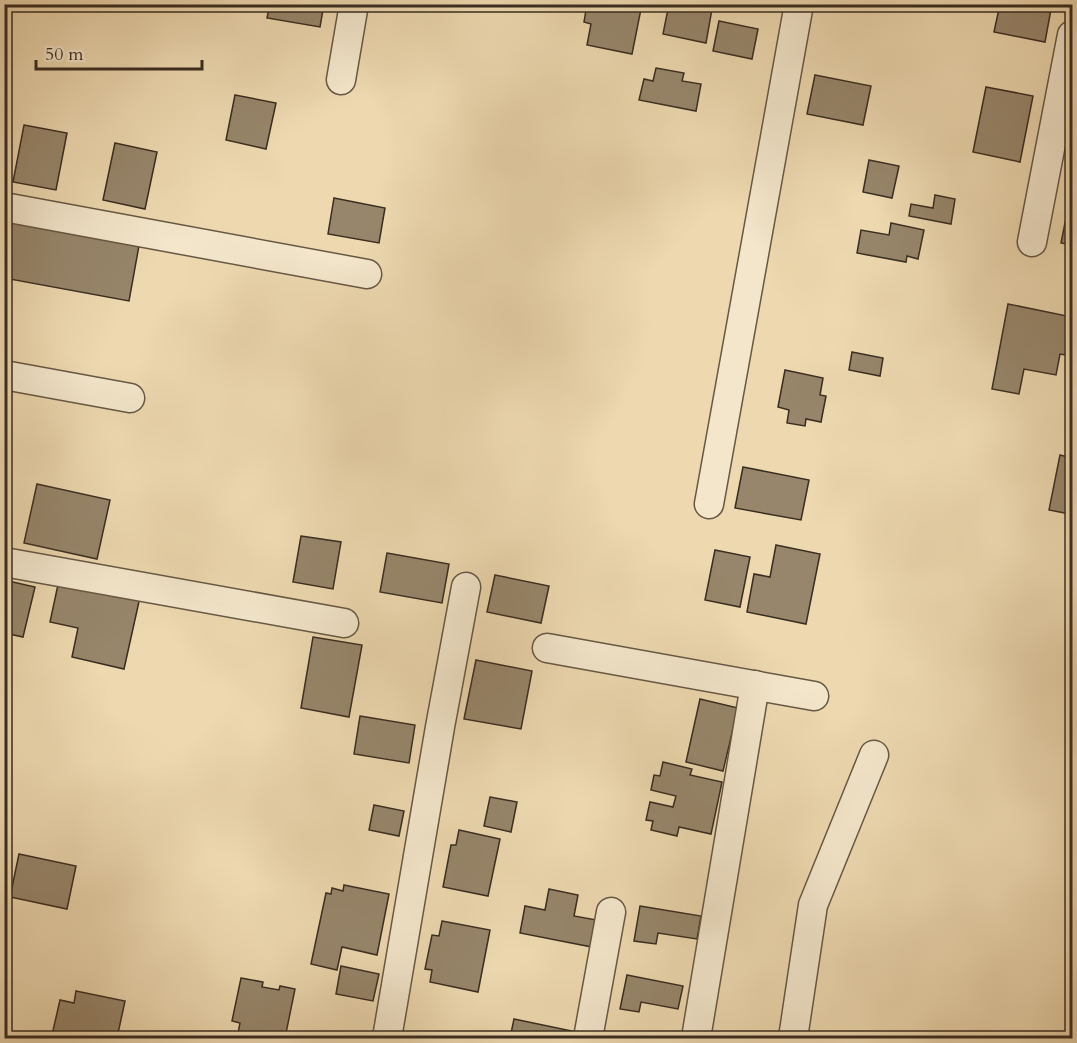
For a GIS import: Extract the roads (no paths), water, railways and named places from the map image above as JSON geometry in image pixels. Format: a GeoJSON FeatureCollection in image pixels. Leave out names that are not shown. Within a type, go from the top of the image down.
{"type":"FeatureCollection","features":[{"type":"Feature","properties":{"kind":"street"},"geometry":{"type":"LineString","coordinates":[[341,80],[354,4]]}},
{"type":"Feature","properties":{"kind":"street"},"geometry":{"type":"LineString","coordinates":[[709,504],[799,4]]}},
{"type":"Feature","properties":{"kind":"street"},"geometry":{"type":"LineString","coordinates":[[1032,242],[1072,35]]}},
{"type":"Feature","properties":{"kind":"street"},"geometry":{"type":"LineString","coordinates":[[4,207],[367,274]]}},
{"type":"Feature","properties":{"kind":"street"},"geometry":{"type":"LineString","coordinates":[[4,375],[130,398]]}},
{"type":"Feature","properties":{"kind":"street"},"geometry":{"type":"LineString","coordinates":[[4,562],[344,623]]}},
{"type":"Feature","properties":{"kind":"street"},"geometry":{"type":"LineString","coordinates":[[387,1038],[466,587]]}},
{"type":"Feature","properties":{"kind":"street"},"geometry":{"type":"LineString","coordinates":[[547,648],[814,696]]}},
{"type":"Feature","properties":{"kind":"street"},"geometry":{"type":"LineString","coordinates":[[696,1038],[755,685]]}},
{"type":"Feature","properties":{"kind":"street"},"geometry":{"type":"LineString","coordinates":[[793,1038],[813,905],[874,755]]}},
{"type":"Feature","properties":{"kind":"street"},"geometry":{"type":"LineString","coordinates":[[588,1038],[611,912]]}}]}
